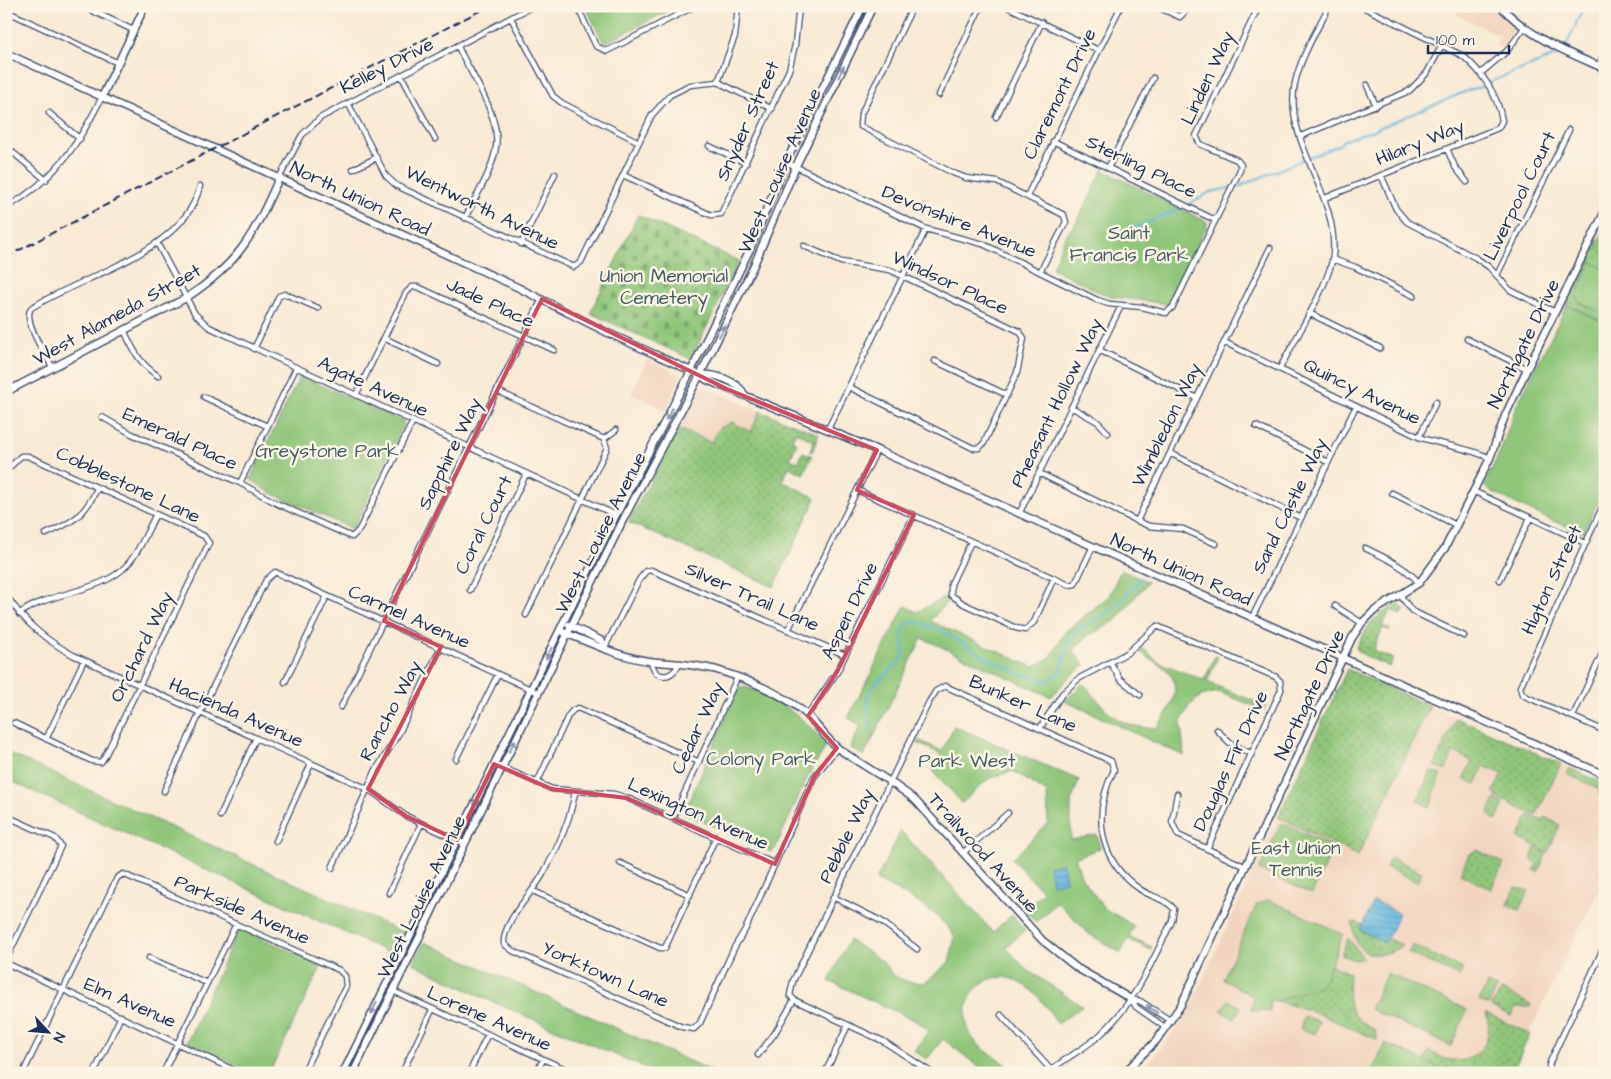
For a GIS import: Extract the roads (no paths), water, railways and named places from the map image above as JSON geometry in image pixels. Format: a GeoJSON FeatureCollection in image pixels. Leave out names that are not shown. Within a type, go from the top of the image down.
{"type":"FeatureCollection","features":[{"type":"Feature","properties":{"kind":"street"},"geometry":{"type":"LineString","coordinates":[[82,6],[134,30]]}},
{"type":"Feature","properties":{"kind":"street"},"geometry":{"type":"LineString","coordinates":[[6,208],[46,180],[69,156],[102,97],[145,6]]}},
{"type":"Feature","properties":{"kind":"street","name":"Kelley Drive"},"geometry":{"type":"LineString","coordinates":[[279,178],[292,149],[311,125],[348,103],[533,6]]}},
{"type":"Feature","properties":{"kind":"street"},"geometry":{"type":"LineString","coordinates":[[577,6],[596,46],[607,51],[695,6]]}},
{"type":"Feature","properties":{"kind":"street"},"geometry":{"type":"LineString","coordinates":[[718,82],[735,36],[738,6]]}},
{"type":"Feature","properties":{"kind":"street","name":"Snyder Street"},"geometry":{"type":"LineString","coordinates":[[623,175],[711,215],[718,215],[724,210],[789,70],[795,45],[799,6]]}},
{"type":"Feature","properties":{"kind":"street","name":"West Louise Avenue"},"geometry":{"type":"LineString","coordinates":[[353,1073],[501,767],[539,693],[563,632],[564,623],[616,515],[691,371],[750,249],[786,162],[863,6]]}},
{"type":"Feature","properties":{"kind":"street","name":"West Louise Avenue"},"geometry":{"type":"LineString","coordinates":[[343,1073],[531,689],[563,632],[571,626],[624,518],[700,375],[754,265],[796,166],[874,6]]}},
{"type":"Feature","properties":{"kind":"street"},"geometry":{"type":"LineString","coordinates":[[913,6],[858,121],[864,130],[953,173],[966,178],[997,182],[1062,214],[1066,222],[1040,272]]}},
{"type":"Feature","properties":{"kind":"street"},"geometry":{"type":"LineString","coordinates":[[939,95],[981,6]]}},
{"type":"Feature","properties":{"kind":"street"},"geometry":{"type":"LineString","coordinates":[[1006,6],[1098,50]]}},
{"type":"Feature","properties":{"kind":"street","name":"Claremont Drive"},"geometry":{"type":"LineString","coordinates":[[1027,196],[1120,6]]}},
{"type":"Feature","properties":{"kind":"street"},"geometry":{"type":"LineString","coordinates":[[1155,6],[1180,17],[1190,6]]}},
{"type":"Feature","properties":{"kind":"street","name":"Linden Way"},"geometry":{"type":"LineString","coordinates":[[1121,306],[1142,307],[1162,313],[1170,310],[1241,165],[1236,160],[1200,144],[1196,136],[1259,6]]}},
{"type":"Feature","properties":{"kind":"street"},"geometry":{"type":"LineString","coordinates":[[1280,368],[1309,313],[1332,259],[1332,222],[1295,115],[1295,84],[1299,69],[1329,6]]}},
{"type":"Feature","properties":{"kind":"street"},"geometry":{"type":"LineString","coordinates":[[1361,6],[1462,56],[1481,73],[1507,50],[1524,28]]}},
{"type":"Feature","properties":{"kind":"street"},"geometry":{"type":"LineString","coordinates":[[1500,6],[1524,28],[1543,41],[1602,68],[1605,54]]}},
{"type":"Feature","properties":{"kind":"street"},"geometry":{"type":"LineString","coordinates":[[6,11],[118,63]]}},
{"type":"Feature","properties":{"kind":"street"},"geometry":{"type":"LineString","coordinates":[[511,18],[553,96],[562,103],[639,142]]}},
{"type":"Feature","properties":{"kind":"street"},"geometry":{"type":"LineString","coordinates":[[996,118],[1042,22]]}},
{"type":"Feature","properties":{"kind":"street"},"geometry":{"type":"LineString","coordinates":[[1301,136],[1409,91],[1421,81],[1442,45]]}},
{"type":"Feature","properties":{"kind":"street"},"geometry":{"type":"LineString","coordinates":[[458,47],[493,117],[497,137],[493,159],[465,218]]}},
{"type":"Feature","properties":{"kind":"street","name":"North Union Road"},"geometry":{"type":"LineString","coordinates":[[6,53],[542,300],[738,394],[744,394],[828,428],[1605,775]]}},
{"type":"Feature","properties":{"kind":"street","name":"Hilary Way"},"geometry":{"type":"LineString","coordinates":[[1325,198],[1498,128],[1502,121],[1495,100],[1481,73]]}},
{"type":"Feature","properties":{"kind":"street"},"geometry":{"type":"LineString","coordinates":[[401,75],[435,139]]}},
{"type":"Feature","properties":{"kind":"street"},"geometry":{"type":"LineString","coordinates":[[1108,168],[1153,78]]}},
{"type":"Feature","properties":{"kind":"street"},"geometry":{"type":"LineString","coordinates":[[623,175],[652,116],[670,95],[690,85],[718,82],[772,109]]}},
{"type":"Feature","properties":{"kind":"street"},"geometry":{"type":"LineString","coordinates":[[1366,86],[1376,106]]}},
{"type":"Feature","properties":{"kind":"street","name":"Wentworth Avenue"},"geometry":{"type":"LineString","coordinates":[[348,103],[386,176],[397,186],[568,266],[576,266],[583,256],[623,175]]}},
{"type":"Feature","properties":{"kind":"street"},"geometry":{"type":"LineString","coordinates":[[49,113],[80,139]]}},
{"type":"Feature","properties":{"kind":"street","name":"Liverpool Court"},"geometry":{"type":"LineString","coordinates":[[1497,275],[1569,130]]}},
{"type":"Feature","properties":{"kind":"street","name":"Sterling Place"},"geometry":{"type":"LineString","coordinates":[[1053,141],[1215,220]]}},
{"type":"Feature","properties":{"kind":"street"},"geometry":{"type":"LineString","coordinates":[[709,146],[746,163]]}},
{"type":"Feature","properties":{"kind":"street"},"geometry":{"type":"LineString","coordinates":[[1447,149],[1455,167],[1467,182]]}},
{"type":"Feature","properties":{"kind":"street"},"geometry":{"type":"LineString","coordinates":[[11,151],[46,180]]}},
{"type":"Feature","properties":{"kind":"street"},"geometry":{"type":"LineString","coordinates":[[353,169],[376,158]]}},
{"type":"Feature","properties":{"kind":"street","name":"Devonshire Avenue"},"geometry":{"type":"LineString","coordinates":[[786,162],[926,229],[983,244],[1097,300],[1121,306]]}},
{"type":"Feature","properties":{"kind":"street"},"geometry":{"type":"LineString","coordinates":[[521,244],[555,174]]}},
{"type":"Feature","properties":{"kind":"street"},"geometry":{"type":"LineString","coordinates":[[1381,175],[1392,202],[1407,222],[1476,258],[1497,275],[1510,290],[1555,312]]}},
{"type":"Feature","properties":{"kind":"street","name":"West Alameda Street"},"geometry":{"type":"LineString","coordinates":[[6,392],[186,298],[220,274],[237,256],[256,228],[279,178]]}},
{"type":"Feature","properties":{"kind":"street"},"geometry":{"type":"LineString","coordinates":[[53,368],[29,321],[28,312],[35,306],[157,243],[185,219],[196,202],[200,186]]}},
{"type":"Feature","properties":{"kind":"street","name":"Northgate Drive"},"geometry":{"type":"LineString","coordinates":[[1124,1073],[1166,1028],[1181,1005],[1342,659],[1362,623],[1383,604],[1419,583],[1441,555],[1490,458],[1505,416],[1605,211]]}},
{"type":"Feature","properties":{"kind":"street"},"geometry":{"type":"LineString","coordinates":[[828,428],[926,229]]}},
{"type":"Feature","properties":{"kind":"street","name":"Agate Avenue"},"geometry":{"type":"LineString","coordinates":[[157,243],[186,298],[202,322],[296,368],[616,515]]}},
{"type":"Feature","properties":{"kind":"street","name":"Windsor Place"},"geometry":{"type":"LineString","coordinates":[[804,246],[841,262],[875,266],[903,276],[1019,331],[1024,338],[1017,373],[1007,395]]}},
{"type":"Feature","properties":{"kind":"street","name":"Wimbledon Way"},"geometry":{"type":"LineString","coordinates":[[1137,521],[1270,248]]}},
{"type":"Feature","properties":{"kind":"street"},"geometry":{"type":"LineString","coordinates":[[1332,259],[1355,267],[1414,296]]}},
{"type":"Feature","properties":{"kind":"street","name":"Jade Place"},"geometry":{"type":"LineString","coordinates":[[384,338],[406,293],[412,287],[418,287],[554,350]]}},
{"type":"Feature","properties":{"kind":"street"},"geometry":{"type":"LineString","coordinates":[[254,348],[279,296],[285,294],[318,308]]}},
{"type":"Feature","properties":{"kind":"street","name":"Sapphire Way"},"geometry":{"type":"LineString","coordinates":[[341,707],[542,300]]}},
{"type":"Feature","properties":{"kind":"street","name":"Pheasant Hollow Way"},"geometry":{"type":"LineString","coordinates":[[1019,514],[1121,306]]}},
{"type":"Feature","properties":{"kind":"street"},"geometry":{"type":"LineString","coordinates":[[1309,313],[1380,348]]}},
{"type":"Feature","properties":{"kind":"street"},"geometry":{"type":"LineString","coordinates":[[124,330],[137,358],[158,376]]}},
{"type":"Feature","properties":{"kind":"street"},"geometry":{"type":"LineString","coordinates":[[356,395],[384,338],[438,364]]}},
{"type":"Feature","properties":{"kind":"street"},"geometry":{"type":"LineString","coordinates":[[1467,339],[1527,369]]}},
{"type":"Feature","properties":{"kind":"street","name":"Quincy Avenue"},"geometry":{"type":"LineString","coordinates":[[1224,342],[1419,437],[1438,444],[1476,452],[1490,458]]}},
{"type":"Feature","properties":{"kind":"street"},"geometry":{"type":"LineString","coordinates":[[1099,350],[1197,398]]}},
{"type":"Feature","properties":{"kind":"street"},"geometry":{"type":"LineString","coordinates":[[848,387],[973,448],[981,447],[1007,395],[935,361]]}},
{"type":"Feature","properties":{"kind":"street"},"geometry":{"type":"LineString","coordinates":[[240,483],[296,368]]}},
{"type":"Feature","properties":{"kind":"street"},"geometry":{"type":"LineString","coordinates":[[497,391],[593,432],[604,440],[607,448],[526,615]]}},
{"type":"Feature","properties":{"kind":"street"},"geometry":{"type":"LineString","coordinates":[[204,397],[267,426]]}},
{"type":"Feature","properties":{"kind":"street"},"geometry":{"type":"LineString","coordinates":[[1419,437],[1436,402]]}},
{"type":"Feature","properties":{"kind":"street","name":"Sand Castle Way"},"geometry":{"type":"LineString","coordinates":[[1252,618],[1356,406]]}},
{"type":"Feature","properties":{"kind":"street"},"geometry":{"type":"LineString","coordinates":[[1071,407],[1098,422],[1108,433]]}},
{"type":"Feature","properties":{"kind":"street","name":"Emerald Place"},"geometry":{"type":"LineString","coordinates":[[102,417],[132,434],[240,483],[278,504],[347,536],[354,536],[359,530],[413,421]]}},
{"type":"Feature","properties":{"kind":"street"},"geometry":{"type":"LineString","coordinates":[[1256,426],[1328,462]]}},
{"type":"Feature","properties":{"kind":"street"},"geometry":{"type":"LineString","coordinates":[[604,440],[616,430]]}},
{"type":"Feature","properties":{"kind":"street"},"geometry":{"type":"LineString","coordinates":[[788,630],[877,450]]}},
{"type":"Feature","properties":{"kind":"street"},"geometry":{"type":"LineString","coordinates":[[1170,453],[1301,518]]}},
{"type":"Feature","properties":{"kind":"street","name":"Cobblestone Lane"},"geometry":{"type":"LineString","coordinates":[[6,470],[23,455],[28,456],[204,536],[208,543],[206,552]]}},
{"type":"Feature","properties":{"kind":"street"},"geometry":{"type":"LineString","coordinates":[[1039,473],[1149,526],[1183,529],[1216,544]]}},
{"type":"Feature","properties":{"kind":"street","name":"Coral Court"},"geometry":{"type":"LineString","coordinates":[[470,590],[526,474]]}},
{"type":"Feature","properties":{"kind":"street"},"geometry":{"type":"LineString","coordinates":[[46,534],[81,516],[97,488]]}},
{"type":"Feature","properties":{"kind":"street"},"geometry":{"type":"LineString","coordinates":[[857,490],[1072,585],[1079,578],[1093,546]]}},
{"type":"Feature","properties":{"kind":"street"},"geometry":{"type":"LineString","coordinates":[[1473,491],[1585,543]]}},
{"type":"Feature","properties":{"kind":"street"},"geometry":{"type":"LineString","coordinates":[[1392,493],[1456,525]]}},
{"type":"Feature","properties":{"kind":"street","name":"Higton Street"},"geometry":{"type":"LineString","coordinates":[[1573,716],[1522,694],[1520,687],[1605,501]]}},
{"type":"Feature","properties":{"kind":"street"},"geometry":{"type":"LineString","coordinates":[[18,614],[33,604],[92,585],[122,570],[134,556],[156,514]]}},
{"type":"Feature","properties":{"kind":"street","name":"Aspen Drive"},"geometry":{"type":"LineString","coordinates":[[807,716],[828,688],[914,515]]}},
{"type":"Feature","properties":{"kind":"street"},"geometry":{"type":"LineString","coordinates":[[1500,580],[1530,518]]}},
{"type":"Feature","properties":{"kind":"street"},"geometry":{"type":"LineString","coordinates":[[971,542],[951,584],[950,595],[964,604],[1016,628],[1025,630],[1029,628],[1054,578]]}},
{"type":"Feature","properties":{"kind":"street"},"geometry":{"type":"LineString","coordinates":[[1365,548],[1410,572],[1419,583]]}},
{"type":"Feature","properties":{"kind":"street","name":"Orchard Way"},"geometry":{"type":"LineString","coordinates":[[46,739],[92,761],[100,762],[106,756],[206,552]]}},
{"type":"Feature","properties":{"kind":"street","name":"Silver Trail Lane"},"geometry":{"type":"LineString","coordinates":[[605,647],[639,580],[646,572],[655,571],[845,655]]}},
{"type":"Feature","properties":{"kind":"street","name":"Carmel Avenue"},"geometry":{"type":"LineString","coordinates":[[200,713],[268,577],[275,572],[539,693]]}},
{"type":"Feature","properties":{"kind":"street"},"geometry":{"type":"LineString","coordinates":[[1400,595],[1412,611],[1464,636]]}},
{"type":"Feature","properties":{"kind":"street","name":"Hacienda Avenue"},"geometry":{"type":"LineString","coordinates":[[6,596],[18,614],[45,639],[84,660],[368,789],[394,810],[464,844]]}},
{"type":"Feature","properties":{"kind":"street"},"geometry":{"type":"LineString","coordinates":[[285,682],[328,596]]}},
{"type":"Feature","properties":{"kind":"street"},"geometry":{"type":"LineString","coordinates":[[1335,606],[1362,623]]}},
{"type":"Feature","properties":{"kind":"street","name":"Trailwood Avenue"},"geometry":{"type":"LineString","coordinates":[[564,623],[602,641],[605,647]]}},
{"type":"Feature","properties":{"kind":"street","name":"Douglas Fir Drive"},"geometry":{"type":"LineString","coordinates":[[1110,662],[1135,647],[1157,626],[1276,677],[1282,685],[1207,849]]}},
{"type":"Feature","properties":{"kind":"street","name":"Trailwood Avenue"},"geometry":{"type":"LineString","coordinates":[[563,632],[598,647],[605,647],[631,657],[707,667],[787,700],[807,716],[837,748],[891,781],[915,800],[1042,940],[1061,957],[1132,999],[1140,1001],[1171,1021]]}},
{"type":"Feature","properties":{"kind":"street","name":"Rancho Way"},"geometry":{"type":"LineString","coordinates":[[332,868],[380,762],[398,733],[440,647]]}},
{"type":"Feature","properties":{"kind":"street"},"geometry":{"type":"LineString","coordinates":[[1605,648],[1573,716],[1605,731]]}},
{"type":"Feature","properties":{"kind":"street"},"geometry":{"type":"LineString","coordinates":[[14,723],[46,739],[84,660]]}},
{"type":"Feature","properties":{"kind":"street","name":"Trailwood Avenue"},"geometry":{"type":"LineString","coordinates":[[650,661],[656,673],[665,676],[670,675],[681,663]]}},
{"type":"Feature","properties":{"kind":"street"},"geometry":{"type":"LineString","coordinates":[[1040,728],[1062,694],[1078,679],[1110,662],[1120,679],[1140,695]]}},
{"type":"Feature","properties":{"kind":"street"},"geometry":{"type":"LineString","coordinates":[[456,759],[498,674]]}},
{"type":"Feature","properties":{"kind":"street","name":"Cedar Way"},"geometry":{"type":"LineString","coordinates":[[673,818],[737,678]]}},
{"type":"Feature","properties":{"kind":"street","name":"Bunker Lane"},"geometry":{"type":"LineString","coordinates":[[940,687],[945,686],[955,690],[1111,761],[1114,767],[1106,785],[1100,810],[1102,832],[1108,851],[1121,873],[1132,883],[1173,907],[1175,913],[1132,999]]}},
{"type":"Feature","properties":{"kind":"street","name":"Pebble Way"},"geometry":{"type":"LineString","coordinates":[[794,1000],[790,996],[793,981],[930,702],[940,687]]}},
{"type":"Feature","properties":{"kind":"street"},"geometry":{"type":"LineString","coordinates":[[538,783],[568,716],[573,710],[578,708],[699,762]]}},
{"type":"Feature","properties":{"kind":"street"},"geometry":{"type":"LineString","coordinates":[[164,791],[200,713]]}},
{"type":"Feature","properties":{"kind":"street"},"geometry":{"type":"LineString","coordinates":[[1217,730],[1230,743],[1252,754]]}},
{"type":"Feature","properties":{"kind":"street"},"geometry":{"type":"LineString","coordinates":[[220,816],[256,738]]}},
{"type":"Feature","properties":{"kind":"street"},"geometry":{"type":"LineString","coordinates":[[775,864],[814,777],[837,748]]}},
{"type":"Feature","properties":{"kind":"street"},"geometry":{"type":"LineString","coordinates":[[276,841],[311,764]]}},
{"type":"Feature","properties":{"kind":"street","name":"Lexington Avenue"},"geometry":{"type":"LineString","coordinates":[[494,764],[552,789],[614,794],[673,818],[775,864]]}},
{"type":"Feature","properties":{"kind":"street"},"geometry":{"type":"LineString","coordinates":[[575,792],[566,826],[533,890],[660,948],[665,948],[716,838]]}},
{"type":"Feature","properties":{"kind":"street"},"geometry":{"type":"LineString","coordinates":[[1177,794],[1172,816],[1174,830],[1178,835],[1246,867]]}},
{"type":"Feature","properties":{"kind":"street"},"geometry":{"type":"LineString","coordinates":[[963,853],[1008,813]]}},
{"type":"Feature","properties":{"kind":"street"},"geometry":{"type":"LineString","coordinates":[[6,816],[55,838],[61,844],[60,851],[6,961]]}},
{"type":"Feature","properties":{"kind":"street"},"geometry":{"type":"LineString","coordinates":[[389,893],[421,824]]}},
{"type":"Feature","properties":{"kind":"street"},"geometry":{"type":"LineString","coordinates":[[620,863],[690,895]]}},
{"type":"Feature","properties":{"kind":"street","name":"Yorktown Lane"},"geometry":{"type":"LineString","coordinates":[[533,890],[515,914],[505,934],[506,946],[690,1029],[696,1028],[734,948],[746,928],[775,864]]}},
{"type":"Feature","properties":{"kind":"street","name":"Parkside Avenue"},"geometry":{"type":"LineString","coordinates":[[63,990],[117,878],[121,875],[127,875],[339,970],[347,979],[346,986],[303,1073]]}},
{"type":"Feature","properties":{"kind":"street"},"geometry":{"type":"LineString","coordinates":[[833,897],[881,921],[917,949]]}},
{"type":"Feature","properties":{"kind":"street"},"geometry":{"type":"LineString","coordinates":[[163,1073],[236,924]]}},
{"type":"Feature","properties":{"kind":"street"},"geometry":{"type":"LineString","coordinates":[[1552,1073],[1549,1066],[1553,1055],[1605,945]]}},
{"type":"Feature","properties":{"kind":"street"},"geometry":{"type":"LineString","coordinates":[[149,958],[207,982]]}},
{"type":"Feature","properties":{"kind":"street","name":"Elm Avenue"},"geometry":{"type":"LineString","coordinates":[[6,961],[63,990],[178,1042],[236,1072]]}},
{"type":"Feature","properties":{"kind":"street"},"geometry":{"type":"LineString","coordinates":[[23,1073],[63,990]]}},
{"type":"Feature","properties":{"kind":"street","name":"Lorene Avenue"},"geometry":{"type":"LineString","coordinates":[[393,991],[574,1073]]}},
{"type":"Feature","properties":{"kind":"street"},"geometry":{"type":"LineString","coordinates":[[1001,1016],[1049,1071],[1099,1036],[1132,999]]}},
{"type":"Feature","properties":{"kind":"street","name":"Trailwood Avenue"},"geometry":{"type":"LineString","coordinates":[[1132,999],[1136,1007],[1166,1028]]}},
{"type":"Feature","properties":{"kind":"street"},"geometry":{"type":"LineString","coordinates":[[758,1055],[775,1033],[794,1000],[891,1046],[932,1073]]}},
{"type":"Feature","properties":{"kind":"street"},"geometry":{"type":"LineString","coordinates":[[402,1073],[432,1010]]}},
{"type":"Feature","properties":{"kind":"street"},"geometry":{"type":"LineString","coordinates":[[94,1073],[122,1016]]}},
{"type":"Feature","properties":{"kind":"street"},"geometry":{"type":"LineString","coordinates":[[825,1073],[848,1025]]}},
{"type":"Feature","properties":{"kind":"street"},"geometry":{"type":"LineString","coordinates":[[469,1073],[488,1034]]}},
{"type":"Feature","properties":{"kind":"street"},"geometry":{"type":"LineString","coordinates":[[537,1073],[543,1059]]}},
{"type":"Feature","properties":{"kind":"water"},"geometry":{"type":"Polygon","coordinates":[[[1063,863],[1066,881],[1052,884],[1049,866],[1063,863]]]}},
{"type":"Feature","properties":{"kind":"water"},"geometry":{"type":"Polygon","coordinates":[[[1374,901],[1399,913],[1385,943],[1360,930],[1374,901]]]}},
{"type":"Feature","properties":{"kind":"waterway"},"geometry":{"type":"LineString","coordinates":[[1565,49],[1584,6]]}},
{"type":"Feature","properties":{"kind":"waterway"},"geometry":{"type":"LineString","coordinates":[[1110,238],[1180,209],[1210,192],[1240,186],[1341,144],[1342,141],[1374,130],[1472,89],[1486,86],[1487,83],[1563,53]]}},
{"type":"Feature","properties":{"kind":"waterway"},"geometry":{"type":"LineString","coordinates":[[871,729],[867,696],[873,686],[901,661],[904,651],[902,630],[908,623],[917,622],[936,629],[994,662],[1021,674],[1045,681],[1059,673],[1068,645],[1075,633],[1107,613],[1142,578]]}},
{"type":"Feature","properties":{"kind":"railway"},"geometry":{"type":"LineString","coordinates":[[6,257],[489,6]]}},
{"type":"Feature","properties":{"kind":"park label","name":"Saint Francis Park"},"geometry":{"type":"Point","coordinates":[1129,244]}},
{"type":"Feature","properties":{"kind":"park label","name":"Union Memorial Cemetery"},"geometry":{"type":"Point","coordinates":[664,287]}},
{"type":"Feature","properties":{"kind":"park label","name":"Greystone Park"},"geometry":{"type":"Point","coordinates":[327,451]}},
{"type":"Feature","properties":{"kind":"park label","name":"Colony Park"},"geometry":{"type":"Point","coordinates":[761,759]}},
{"type":"Feature","properties":{"kind":"park label","name":"Park West"},"geometry":{"type":"Point","coordinates":[967,761]}},
{"type":"Feature","properties":{"kind":"park label","name":"East Union Tennis"},"geometry":{"type":"Point","coordinates":[1296,859]}}]}
